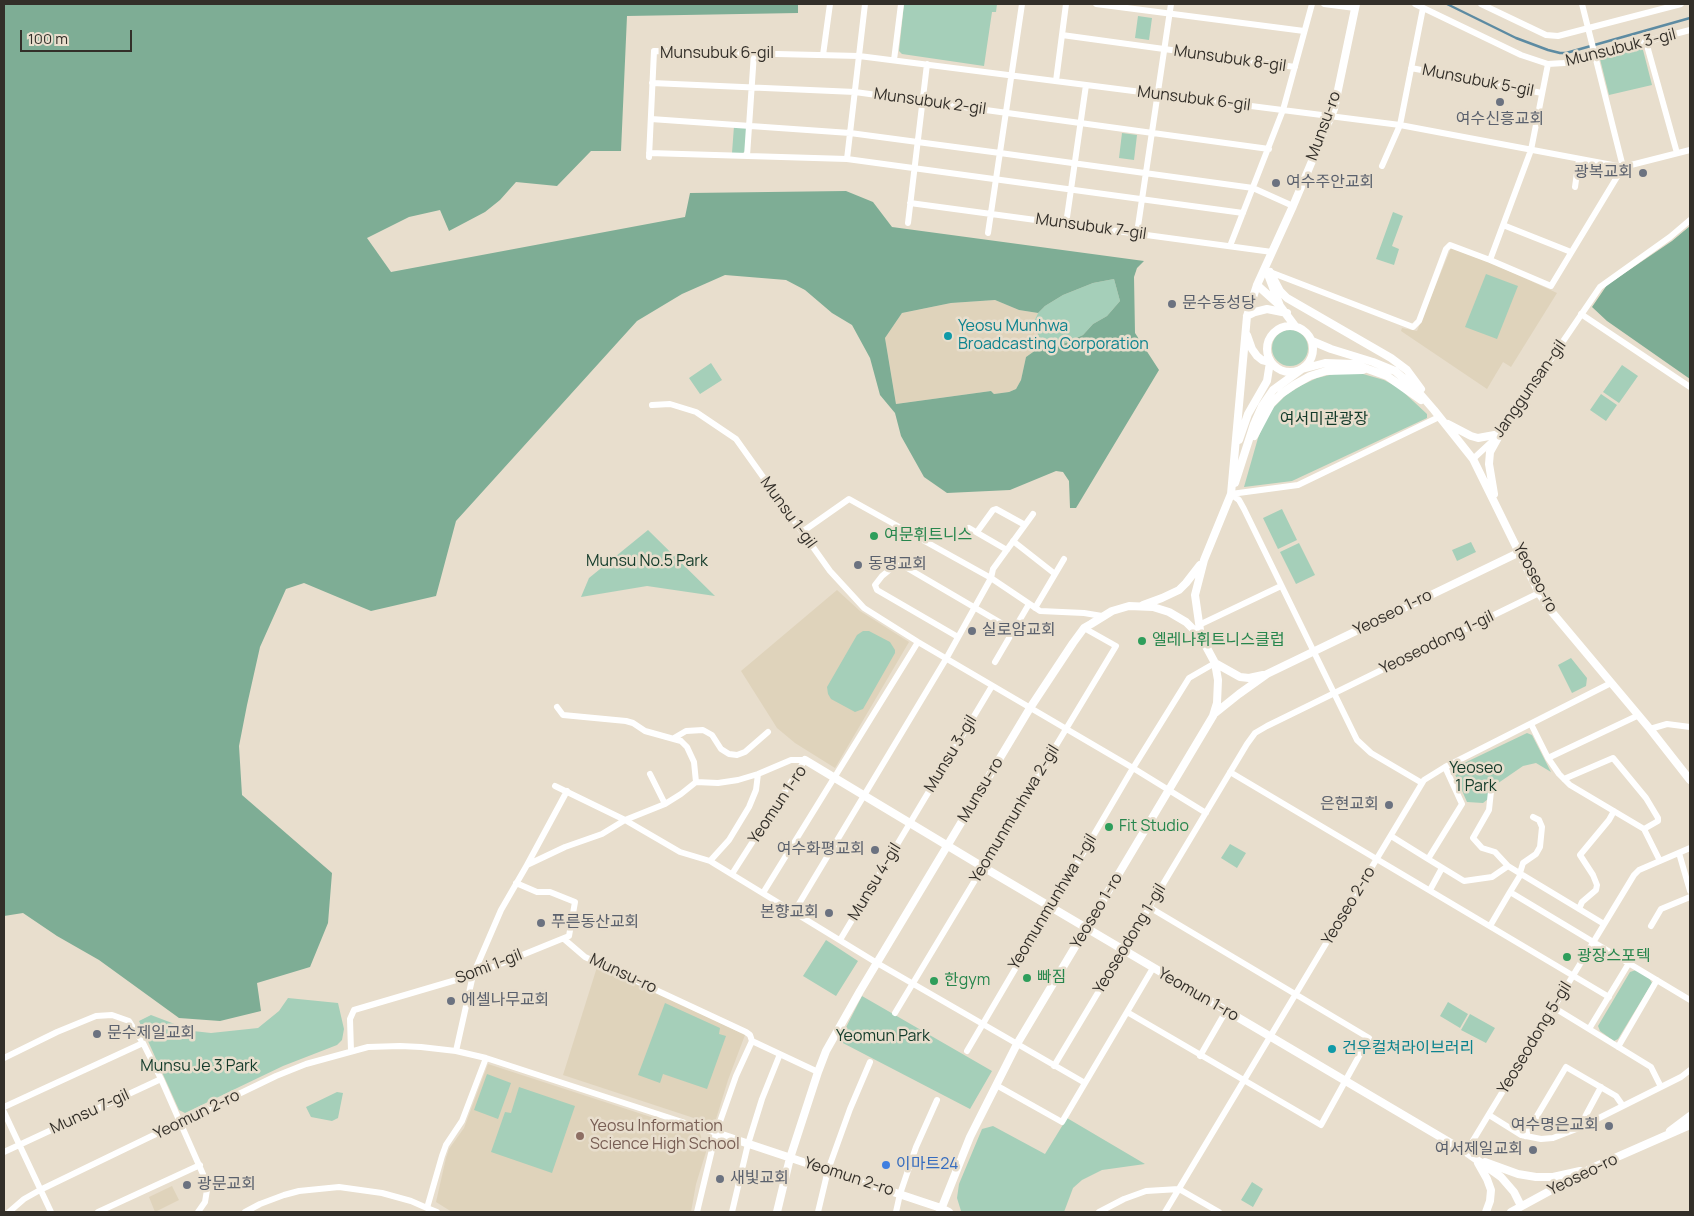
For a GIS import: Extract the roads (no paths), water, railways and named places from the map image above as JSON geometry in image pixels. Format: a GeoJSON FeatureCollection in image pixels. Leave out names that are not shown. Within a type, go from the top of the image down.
{"type":"FeatureCollection","features":[{"type":"Feature","properties":{"kind":"street"},"geometry":{"type":"LineString","coordinates":[[823,55],[830,4]]}},
{"type":"Feature","properties":{"kind":"street"},"geometry":{"type":"LineString","coordinates":[[847,158],[865,4]]}},
{"type":"Feature","properties":{"kind":"street"},"geometry":{"type":"LineString","coordinates":[[894,60],[901,4]]}},
{"type":"Feature","properties":{"kind":"street","name":"Munsubuk 2-gil"},"geometry":{"type":"LineString","coordinates":[[988,233],[1022,4]]}},
{"type":"Feature","properties":{"kind":"street"},"geometry":{"type":"LineString","coordinates":[[1056,81],[1066,4]]}},
{"type":"Feature","properties":{"kind":"street"},"geometry":{"type":"LineString","coordinates":[[1096,4],[1304,31]]}},
{"type":"Feature","properties":{"kind":"street"},"geometry":{"type":"LineString","coordinates":[[1137,234],[1171,4]]}},
{"type":"Feature","properties":{"kind":"street","name":"Munsubuk 8-gil"},"geometry":{"type":"LineString","coordinates":[[1230,246],[1283,110],[1312,4]]}},
{"type":"Feature","properties":{"kind":"street"},"geometry":{"type":"LineString","coordinates":[[1324,4],[1356,6]]}},
{"type":"Feature","properties":{"kind":"street","name":"Munsubuk 3-gil"},"geometry":{"type":"LineString","coordinates":[[1415,4],[1526,57],[1548,64],[1564,63],[1690,30]]}},
{"type":"Feature","properties":{"kind":"street"},"geometry":{"type":"LineString","coordinates":[[1481,4],[1546,35],[1562,36],[1681,4]]}},
{"type":"Feature","properties":{"kind":"street"},"geometry":{"type":"LineString","coordinates":[[1270,272],[1413,327],[1419,321],[1448,246],[1454,245],[1551,286],[1623,167],[1582,4]]}},
{"type":"Feature","properties":{"kind":"street","name":"Munsu-ro"},"geometry":{"type":"LineString","coordinates":[[1276,244],[1331,116],[1356,6]]}},
{"type":"Feature","properties":{"kind":"street"},"geometry":{"type":"LineString","coordinates":[[1411,68],[1423,8]]}},
{"type":"Feature","properties":{"kind":"street","name":"Munsubuk 8-gil"},"geometry":{"type":"LineString","coordinates":[[1062,35],[1295,67]]}},
{"type":"Feature","properties":{"kind":"street"},"geometry":{"type":"LineString","coordinates":[[1646,42],[1677,153]]}},
{"type":"Feature","properties":{"kind":"street","name":"Munsubuk 6-gil"},"geometry":{"type":"LineString","coordinates":[[747,156],[649,155],[654,51],[859,56],[1331,116]]}},
{"type":"Feature","properties":{"kind":"street"},"geometry":{"type":"LineString","coordinates":[[754,53],[747,156],[847,158],[1243,213]]}},
{"type":"Feature","properties":{"kind":"street"},"geometry":{"type":"LineString","coordinates":[[908,223],[927,64]]}},
{"type":"Feature","properties":{"kind":"street","name":"Munsubuk 5-gil"},"geometry":{"type":"LineString","coordinates":[[1490,260],[1532,150],[1548,64]]}},
{"type":"Feature","properties":{"kind":"street","name":"Munsubuk 5-gil"},"geometry":{"type":"LineString","coordinates":[[1382,166],[1400,125],[1411,68],[1542,94]]}},
{"type":"Feature","properties":{"kind":"street","name":"Munsubuk 2-gil"},"geometry":{"type":"LineString","coordinates":[[652,83],[855,92],[1006,113]]}},
{"type":"Feature","properties":{"kind":"street"},"geometry":{"type":"LineString","coordinates":[[1066,224],[1086,85]]}},
{"type":"Feature","properties":{"kind":"street"},"geometry":{"type":"LineString","coordinates":[[1006,113],[1269,149]]}},
{"type":"Feature","properties":{"kind":"street"},"geometry":{"type":"LineString","coordinates":[[1331,116],[1400,125],[1623,167],[1690,150]]}},
{"type":"Feature","properties":{"kind":"street"},"geometry":{"type":"LineString","coordinates":[[650,119],[850,133],[1074,163],[1253,188],[1293,206]]}},
{"type":"Feature","properties":{"kind":"street"},"geometry":{"type":"LineString","coordinates":[[1575,187],[1579,159]]}},
{"type":"Feature","properties":{"kind":"street","name":"Munsubuk 7-gil"},"geometry":{"type":"LineString","coordinates":[[910,203],[1272,252]]}},
{"type":"Feature","properties":{"kind":"street","name":"Janggunsan-gil"},"geometry":{"type":"LineString","coordinates":[[1473,459],[1500,434],[1597,290],[1605,282],[1690,220]]}},
{"type":"Feature","properties":{"kind":"street"},"geometry":{"type":"LineString","coordinates":[[1503,224],[1571,252]]}},
{"type":"Feature","properties":{"kind":"street"},"geometry":{"type":"LineString","coordinates":[[1231,494],[1247,316],[1257,285],[1276,244]]}},
{"type":"Feature","properties":{"kind":"street"},"geometry":{"type":"LineString","coordinates":[[1276,244],[1270,272],[1270,282],[1280,306]]}},
{"type":"Feature","properties":{"kind":"street"},"geometry":{"type":"LineString","coordinates":[[1270,272],[1280,291],[1287,298],[1384,353],[1407,370],[1439,416]]}},
{"type":"Feature","properties":{"kind":"street"},"geometry":{"type":"LineString","coordinates":[[1257,285],[1287,313],[1296,326],[1306,332],[1312,341],[1312,357],[1302,369],[1274,390],[1262,406],[1254,424],[1231,494],[1204,560],[1195,595],[1201,637],[1215,663],[1240,677],[1249,678],[1267,674]]}},
{"type":"Feature","properties":{"kind":"street"},"geometry":{"type":"LineString","coordinates":[[1247,316],[1267,309],[1287,313]]}},
{"type":"Feature","properties":{"kind":"street"},"geometry":{"type":"LineString","coordinates":[[1581,314],[1690,387]]}},
{"type":"Feature","properties":{"kind":"street"},"geometry":{"type":"LineString","coordinates":[[1235,451],[1248,414],[1267,381],[1270,362],[1266,349],[1270,336],[1281,327],[1296,326]]}},
{"type":"Feature","properties":{"kind":"street"},"geometry":{"type":"LineString","coordinates":[[1246,328],[1254,353],[1262,360],[1270,362],[1276,367],[1288,372],[1325,363],[1354,364],[1374,370],[1401,384],[1439,416],[1471,436],[1478,438],[1500,434]]}},
{"type":"Feature","properties":{"kind":"street"},"geometry":{"type":"LineString","coordinates":[[1312,341],[1395,371],[1415,388],[1439,416]]}},
{"type":"Feature","properties":{"kind":"street"},"geometry":{"type":"LineString","coordinates":[[1243,460],[1271,404],[1294,385],[1310,376],[1326,371],[1345,369],[1374,370]]}},
{"type":"Feature","properties":{"kind":"street","name":"Munsu 1-gil"},"geometry":{"type":"LineString","coordinates":[[652,405],[670,404],[696,412],[736,439],[830,571],[855,600],[875,616],[1169,790]]}},
{"type":"Feature","properties":{"kind":"street"},"geometry":{"type":"LineString","coordinates":[[1231,494],[1298,485],[1439,416]]}},
{"type":"Feature","properties":{"kind":"street","name":"Yeoseo-ro"},"geometry":{"type":"LineString","coordinates":[[1439,416],[1473,459],[1539,593],[1556,617],[1639,715],[1690,780]]}},
{"type":"Feature","properties":{"kind":"street"},"geometry":{"type":"LineString","coordinates":[[1496,504],[1489,464],[1490,452],[1500,434]]}},
{"type":"Feature","properties":{"kind":"street"},"geometry":{"type":"LineString","coordinates":[[1231,494],[1244,509],[1357,740],[1362,746],[1422,783]]}},
{"type":"Feature","properties":{"kind":"street"},"geometry":{"type":"LineString","coordinates":[[802,532],[849,499],[991,578],[1040,611],[1084,613],[1102,616]]}},
{"type":"Feature","properties":{"kind":"street"},"geometry":{"type":"LineString","coordinates":[[977,532],[996,508],[1025,525]]}},
{"type":"Feature","properties":{"kind":"street"},"geometry":{"type":"LineString","coordinates":[[794,912],[946,658],[991,578],[992,571],[1034,514]]}},
{"type":"Feature","properties":{"kind":"street"},"geometry":{"type":"LineString","coordinates":[[969,528],[1006,550]]}},
{"type":"Feature","properties":{"kind":"street"},"geometry":{"type":"LineString","coordinates":[[1013,541],[1055,574]]}},
{"type":"Feature","properties":{"kind":"street","name":"Yeoseo 1-ro"},"geometry":{"type":"LineString","coordinates":[[1267,674],[1520,552]]}},
{"type":"Feature","properties":{"kind":"street"},"geometry":{"type":"LineString","coordinates":[[995,662],[1013,630],[1064,559]]}},
{"type":"Feature","properties":{"kind":"street"},"geometry":{"type":"LineString","coordinates":[[1141,606],[1178,590],[1204,560]]}},
{"type":"Feature","properties":{"kind":"street"},"geometry":{"type":"LineString","coordinates":[[958,637],[877,590],[875,585],[885,573],[901,564],[1013,630]]}},
{"type":"Feature","properties":{"kind":"street"},"geometry":{"type":"LineString","coordinates":[[1199,624],[1281,586]]}},
{"type":"Feature","properties":{"kind":"street","name":"Yeoseodong 1-gil"},"geometry":{"type":"LineString","coordinates":[[1054,1066],[1230,772],[1256,733],[1539,593]]}},
{"type":"Feature","properties":{"kind":"street","name":"Munsu-ro"},"geometry":{"type":"LineString","coordinates":[[776,1212],[790,1158],[818,1072],[838,1029],[1030,708],[1084,628],[1102,616],[1129,606],[1141,606],[1169,612],[1186,622],[1201,637]]}},
{"type":"Feature","properties":{"kind":"street","name":"Yeomunmunhwa 2-gil"},"geometry":{"type":"LineString","coordinates":[[895,1013],[1116,646],[1084,628]]}},
{"type":"Feature","properties":{"kind":"street","name":"Yeomun 1-ro"},"geometry":{"type":"LineString","coordinates":[[763,893],[918,642]]}},
{"type":"Feature","properties":{"kind":"street","name":"Yeoseo 1-ro"},"geometry":{"type":"LineString","coordinates":[[944,1211],[970,1137],[1017,1044],[1213,716],[1218,693],[1215,663]]}},
{"type":"Feature","properties":{"kind":"street","name":"Yeomunmunhwa 1-gil"},"geometry":{"type":"LineString","coordinates":[[966,1051],[1050,906],[1189,678],[1215,663]]}},
{"type":"Feature","properties":{"kind":"street"},"geometry":{"type":"LineString","coordinates":[[1213,716],[1267,674]]}},
{"type":"Feature","properties":{"kind":"street","name":"Yeoseo 2-ro"},"geometry":{"type":"LineString","coordinates":[[1165,1212],[1422,783],[1430,775],[1445,767],[1611,683]]}},
{"type":"Feature","properties":{"kind":"street","name":"Munsu 3-gil"},"geometry":{"type":"LineString","coordinates":[[910,823],[992,686]]}},
{"type":"Feature","properties":{"kind":"street"},"geometry":{"type":"LineString","coordinates":[[557,707],[563,715],[626,721],[646,731],[682,742],[690,751],[696,782]]}},
{"type":"Feature","properties":{"kind":"street"},"geometry":{"type":"LineString","coordinates":[[1548,758],[1639,715]]}},
{"type":"Feature","properties":{"kind":"street"},"geometry":{"type":"LineString","coordinates":[[1531,724],[1548,758],[1564,780],[1644,829],[1660,861]]}},
{"type":"Feature","properties":{"kind":"street"},"geometry":{"type":"LineString","coordinates":[[1650,729],[1667,724],[1690,727]]}},
{"type":"Feature","properties":{"kind":"street"},"geometry":{"type":"LineString","coordinates":[[674,738],[686,731],[703,730],[712,735],[721,750],[737,755],[745,752],[768,732]]}},
{"type":"Feature","properties":{"kind":"street"},"geometry":{"type":"LineString","coordinates":[[1564,780],[1613,758],[1646,798],[1658,818],[1658,822],[1644,829]]}},
{"type":"Feature","properties":{"kind":"street"},"geometry":{"type":"LineString","coordinates":[[527,865],[565,847],[602,834],[625,820],[665,804],[696,782],[722,783],[758,774],[791,760],[805,760]]}},
{"type":"Feature","properties":{"kind":"street","name":"Yeomun 1-ro"},"geometry":{"type":"LineString","coordinates":[[732,874],[805,760],[983,868],[1466,1152],[1505,1181],[1514,1192],[1521,1206]]}},
{"type":"Feature","properties":{"kind":"street"},"geometry":{"type":"LineString","coordinates":[[1428,859],[1462,804],[1445,767]]}},
{"type":"Feature","properties":{"kind":"street"},"geometry":{"type":"LineString","coordinates":[[1230,772],[1608,997]]}},
{"type":"Feature","properties":{"kind":"street"},"geometry":{"type":"LineString","coordinates":[[650,774],[665,804]]}},
{"type":"Feature","properties":{"kind":"street"},"geometry":{"type":"LineString","coordinates":[[710,861],[729,840],[749,807],[756,790],[758,774]]}},
{"type":"Feature","properties":{"kind":"street","name":"Munsu 4-gil"},"geometry":{"type":"LineString","coordinates":[[554,786],[625,820],[680,852],[710,861],[877,963],[1084,1083]]}},
{"type":"Feature","properties":{"kind":"street"},"geometry":{"type":"LineString","coordinates":[[1169,790],[1206,813]]}},
{"type":"Feature","properties":{"kind":"street","name":"Somi 1-gil"},"geometry":{"type":"LineString","coordinates":[[473,975],[502,910],[567,791]]}},
{"type":"Feature","properties":{"kind":"street"},"geometry":{"type":"LineString","coordinates":[[1491,791],[1489,810],[1473,838],[1482,848],[1495,852],[1508,866],[1520,874],[1604,924]]}},
{"type":"Feature","properties":{"kind":"street"},"geometry":{"type":"LineString","coordinates":[[1579,909],[1582,902],[1596,890],[1597,885],[1580,855],[1609,820],[1614,811]]}},
{"type":"Feature","properties":{"kind":"street"},"geometry":{"type":"LineString","coordinates":[[1490,926],[1520,874],[1523,863],[1537,853],[1540,847],[1542,827],[1539,820],[1532,817]]}},
{"type":"Feature","properties":{"kind":"street","name":"Munsu 4-gil"},"geometry":{"type":"LineString","coordinates":[[840,940],[910,823]]}},
{"type":"Feature","properties":{"kind":"street"},"geometry":{"type":"LineString","coordinates":[[1391,836],[1467,882],[1492,877],[1508,866]]}},
{"type":"Feature","properties":{"kind":"street","name":"Yeoseodong 5-gil"},"geometry":{"type":"LineString","coordinates":[[1466,1152],[1636,872],[1690,848]]}},
{"type":"Feature","properties":{"kind":"street"},"geometry":{"type":"LineString","coordinates":[[1679,853],[1690,892]]}},
{"type":"Feature","properties":{"kind":"street"},"geometry":{"type":"LineString","coordinates":[[1430,890],[1442,868]]}},
{"type":"Feature","properties":{"kind":"street"},"geometry":{"type":"LineString","coordinates":[[516,883],[531,890],[550,892],[575,902],[570,935],[564,939]]}},
{"type":"Feature","properties":{"kind":"street"},"geometry":{"type":"LineString","coordinates":[[1510,892],[1690,1000]]}},
{"type":"Feature","properties":{"kind":"street"},"geometry":{"type":"LineString","coordinates":[[1651,926],[1661,909],[1690,896]]}},
{"type":"Feature","properties":{"kind":"street"},"geometry":{"type":"LineString","coordinates":[[1127,1012],[1321,1125],[1369,1038],[1149,907]]}},
{"type":"Feature","properties":{"kind":"street","name":"Munsu-ro"},"geometry":{"type":"LineString","coordinates":[[564,939],[585,957],[746,1032],[750,1035],[752,1041],[818,1072]]}},
{"type":"Feature","properties":{"kind":"street","name":"Somi 1-gil"},"geometry":{"type":"LineString","coordinates":[[351,1051],[350,1019],[354,1010],[473,975],[564,939]]}},
{"type":"Feature","properties":{"kind":"street"},"geometry":{"type":"LineString","coordinates":[[1589,1029],[1629,963]]}},
{"type":"Feature","properties":{"kind":"street"},"geometry":{"type":"LineString","coordinates":[[996,1085],[1062,1122],[1153,968]]}},
{"type":"Feature","properties":{"kind":"street"},"geometry":{"type":"LineString","coordinates":[[456,1051],[473,975]]}},
{"type":"Feature","properties":{"kind":"street"},"geometry":{"type":"LineString","coordinates":[[1618,1047],[1657,980]]}},
{"type":"Feature","properties":{"kind":"street"},"geometry":{"type":"LineString","coordinates":[[1553,1007],[1651,1067],[1661,1087]]}},
{"type":"Feature","properties":{"kind":"street"},"geometry":{"type":"LineString","coordinates":[[1200,1056],[1226,1011]]}},
{"type":"Feature","properties":{"kind":"street"},"geometry":{"type":"LineString","coordinates":[[4,1058],[57,1032],[103,1014],[117,1016],[129,1021],[143,1043],[161,1079],[200,1164],[208,1190],[205,1202],[198,1212]]}},
{"type":"Feature","properties":{"kind":"street"},"geometry":{"type":"LineString","coordinates":[[697,1212],[716,1134],[736,1076],[752,1041]]}},
{"type":"Feature","properties":{"kind":"street"},"geometry":{"type":"LineString","coordinates":[[4,1107],[143,1043]]}},
{"type":"Feature","properties":{"kind":"street","name":"Yeomun 2-ro"},"geometry":{"type":"LineString","coordinates":[[9,1212],[40,1190],[284,1073],[306,1064],[368,1047],[400,1046],[456,1051],[486,1058],[900,1194],[944,1211]]}},
{"type":"Feature","properties":{"kind":"street"},"geometry":{"type":"LineString","coordinates":[[732,1212],[748,1144],[762,1099],[780,1054]]}},
{"type":"Feature","properties":{"kind":"street"},"geometry":{"type":"LineString","coordinates":[[427,1208],[444,1151],[462,1121],[486,1058]]}},
{"type":"Feature","properties":{"kind":"street"},"geometry":{"type":"LineString","coordinates":[[818,1212],[828,1170],[850,1109],[870,1062]]}},
{"type":"Feature","properties":{"kind":"street"},"geometry":{"type":"LineString","coordinates":[[1525,1136],[1566,1067],[1616,1096],[1623,1106]]}},
{"type":"Feature","properties":{"kind":"street"},"geometry":{"type":"LineString","coordinates":[[1489,1115],[1525,1136],[1546,1139],[1579,1128],[1681,1077],[1690,1070]]}},
{"type":"Feature","properties":{"kind":"street","name":"Munsu 7-gil"},"geometry":{"type":"LineString","coordinates":[[19,1145],[161,1079]]}},
{"type":"Feature","properties":{"kind":"street"},"geometry":{"type":"LineString","coordinates":[[1579,1128],[1601,1087]]}},
{"type":"Feature","properties":{"kind":"street"},"geometry":{"type":"LineString","coordinates":[[896,1212],[916,1147],[937,1100]]}},
{"type":"Feature","properties":{"kind":"street"},"geometry":{"type":"LineString","coordinates":[[4,1112],[51,1212]]}},
{"type":"Feature","properties":{"kind":"street","name":"Yeoseo-ro"},"geometry":{"type":"LineString","coordinates":[[1511,1212],[1592,1168],[1657,1140],[1676,1129],[1690,1116]]}},
{"type":"Feature","properties":{"kind":"street"},"geometry":{"type":"LineString","coordinates":[[1676,1129],[1690,1121]]}},
{"type":"Feature","properties":{"kind":"street"},"geometry":{"type":"LineString","coordinates":[[1676,1129],[1690,1125]]}},
{"type":"Feature","properties":{"kind":"street"},"geometry":{"type":"LineString","coordinates":[[1676,1129],[1690,1132]]}},
{"type":"Feature","properties":{"kind":"street"},"geometry":{"type":"LineString","coordinates":[[4,1152],[19,1145]]}},
{"type":"Feature","properties":{"kind":"street"},"geometry":{"type":"LineString","coordinates":[[1476,1159],[1518,1174],[1536,1177],[1553,1177],[1592,1168]]}},
{"type":"Feature","properties":{"kind":"street"},"geometry":{"type":"LineString","coordinates":[[1476,1159],[1487,1178],[1491,1190],[1486,1212]]}},
{"type":"Feature","properties":{"kind":"street"},"geometry":{"type":"LineString","coordinates":[[98,1212],[200,1164]]}},
{"type":"Feature","properties":{"kind":"street"},"geometry":{"type":"LineString","coordinates":[[245,1212],[284,1195],[300,1191],[339,1188],[382,1193],[411,1201],[437,1212]]}},
{"type":"Feature","properties":{"kind":"street"},"geometry":{"type":"LineString","coordinates":[[1099,1212],[1116,1202],[1146,1191],[1179,1189],[1219,1212]]}},
{"type":"Feature","properties":{"kind":"waterway"},"geometry":{"type":"LineString","coordinates":[[1447,4],[1516,38],[1560,53],[1566,53],[1690,18]]}},
{"type":"Feature","properties":{"kind":"place","name":"여수신흥교회"},"geometry":{"type":"Point","coordinates":[1500,102]}},
{"type":"Feature","properties":{"kind":"place","name":"광복교회"},"geometry":{"type":"Point","coordinates":[1643,173]}},
{"type":"Feature","properties":{"kind":"place","name":"여수주안교회"},"geometry":{"type":"Point","coordinates":[1276,183]}},
{"type":"Feature","properties":{"kind":"place","name":"문수동성당"},"geometry":{"type":"Point","coordinates":[1172,304]}},
{"type":"Feature","properties":{"kind":"place","name":"Yeosu Munhwa Broadcasting Corporation"},"geometry":{"type":"Point","coordinates":[948,336]}},
{"type":"Feature","properties":{"kind":"place","name":"여문휘트니스"},"geometry":{"type":"Point","coordinates":[874,536]}},
{"type":"Feature","properties":{"kind":"place","name":"동명교회"},"geometry":{"type":"Point","coordinates":[858,565]}},
{"type":"Feature","properties":{"kind":"place","name":"실로암교회"},"geometry":{"type":"Point","coordinates":[972,631]}},
{"type":"Feature","properties":{"kind":"place","name":"엘레나휘트니스클럽"},"geometry":{"type":"Point","coordinates":[1142,641]}},
{"type":"Feature","properties":{"kind":"place","name":"은현교회"},"geometry":{"type":"Point","coordinates":[1389,805]}},
{"type":"Feature","properties":{"kind":"place","name":"Fit Studio"},"geometry":{"type":"Point","coordinates":[1109,827]}},
{"type":"Feature","properties":{"kind":"place","name":"여수화평교회"},"geometry":{"type":"Point","coordinates":[875,850]}},
{"type":"Feature","properties":{"kind":"place","name":"본향교회"},"geometry":{"type":"Point","coordinates":[829,913]}},
{"type":"Feature","properties":{"kind":"place","name":"푸른동산교회"},"geometry":{"type":"Point","coordinates":[541,923]}},
{"type":"Feature","properties":{"kind":"place","name":"광장스포텍"},"geometry":{"type":"Point","coordinates":[1567,957]}},
{"type":"Feature","properties":{"kind":"place","name":"빠짐"},"geometry":{"type":"Point","coordinates":[1027,978]}},
{"type":"Feature","properties":{"kind":"place","name":"한gym"},"geometry":{"type":"Point","coordinates":[934,981]}},
{"type":"Feature","properties":{"kind":"place","name":"에셀나무교회"},"geometry":{"type":"Point","coordinates":[451,1001]}},
{"type":"Feature","properties":{"kind":"place","name":"문수제일교회"},"geometry":{"type":"Point","coordinates":[97,1034]}},
{"type":"Feature","properties":{"kind":"place","name":"건우컬쳐라이브러리"},"geometry":{"type":"Point","coordinates":[1332,1049]}},
{"type":"Feature","properties":{"kind":"place","name":"여수명은교회"},"geometry":{"type":"Point","coordinates":[1609,1126]}},
{"type":"Feature","properties":{"kind":"place","name":"Yeosu Information Science High School"},"geometry":{"type":"Point","coordinates":[580,1136]}},
{"type":"Feature","properties":{"kind":"place","name":"여서제일교회"},"geometry":{"type":"Point","coordinates":[1533,1150]}},
{"type":"Feature","properties":{"kind":"place","name":"이마트24"},"geometry":{"type":"Point","coordinates":[886,1165]}},
{"type":"Feature","properties":{"kind":"place","name":"새빛교회"},"geometry":{"type":"Point","coordinates":[720,1179]}},
{"type":"Feature","properties":{"kind":"place","name":"광문교회"},"geometry":{"type":"Point","coordinates":[187,1185]}},
{"type":"Feature","properties":{"kind":"park label","name":"여서미관광장"},"geometry":{"type":"Point","coordinates":[1324,420]}},
{"type":"Feature","properties":{"kind":"park label","name":"Munsu No.5 Park"},"geometry":{"type":"Point","coordinates":[647,562]}},
{"type":"Feature","properties":{"kind":"park label","name":"Yeoseo 1 Park"},"geometry":{"type":"Point","coordinates":[1476,778]}},
{"type":"Feature","properties":{"kind":"park label","name":"Yeomun Park"},"geometry":{"type":"Point","coordinates":[883,1037]}},
{"type":"Feature","properties":{"kind":"park label","name":"Munsu Je 3 Park"},"geometry":{"type":"Point","coordinates":[199,1067]}}]}
